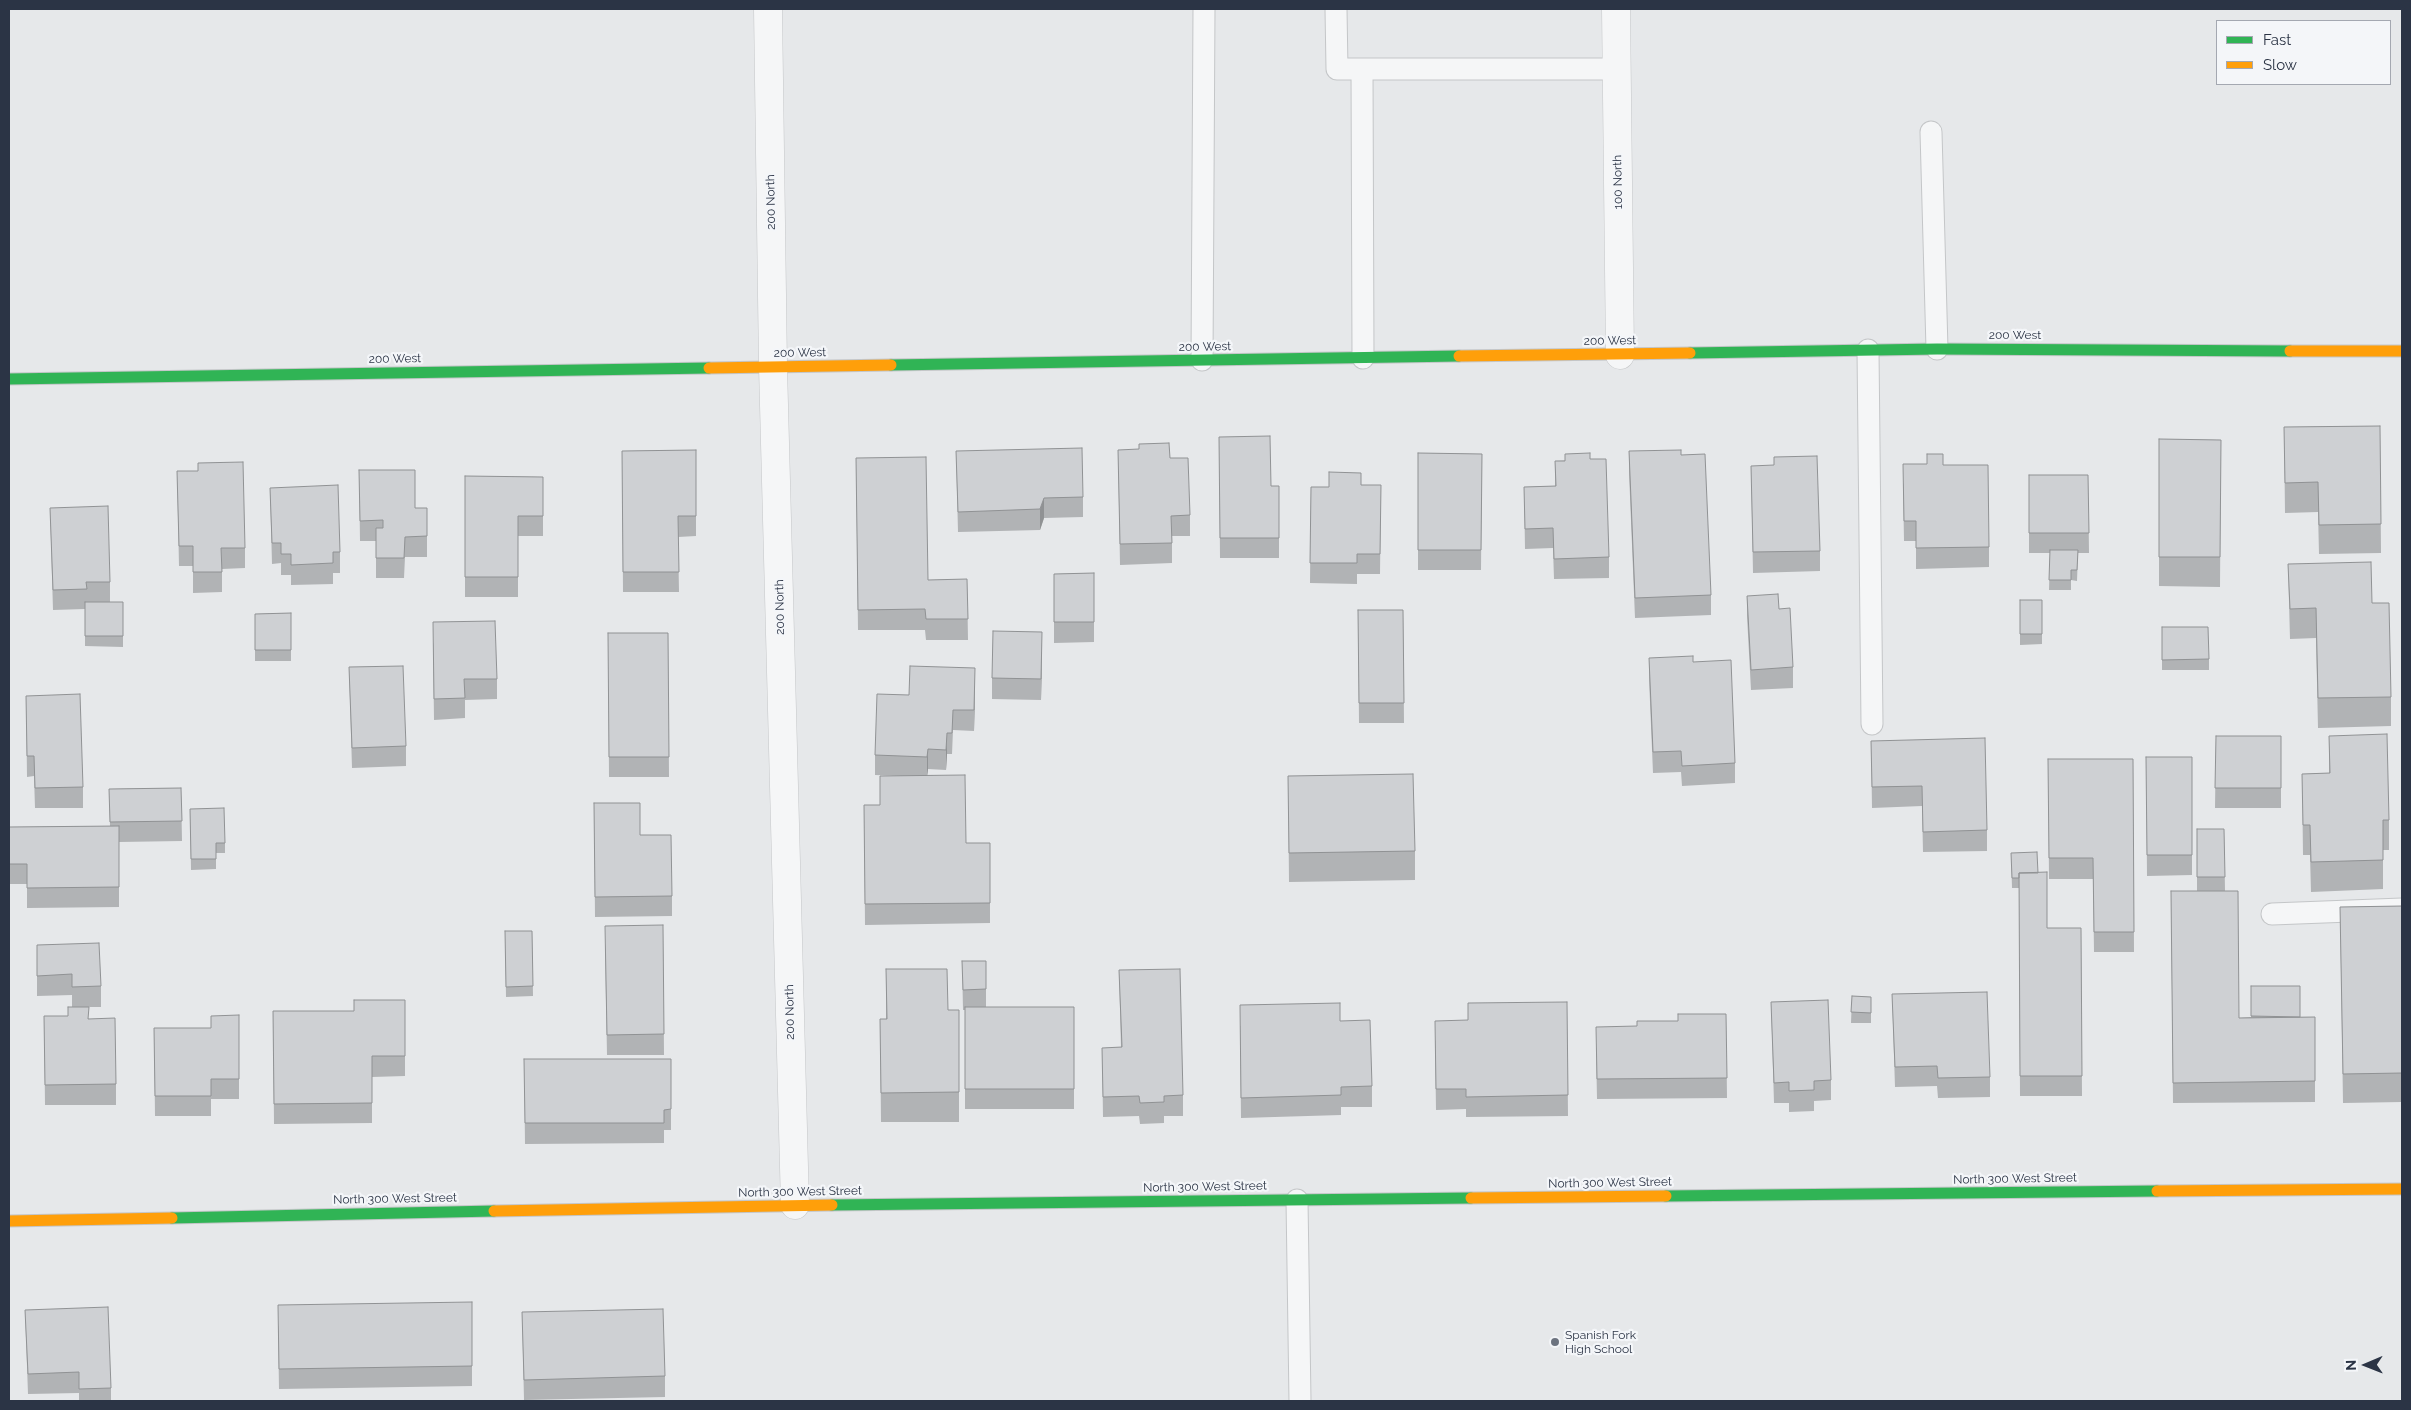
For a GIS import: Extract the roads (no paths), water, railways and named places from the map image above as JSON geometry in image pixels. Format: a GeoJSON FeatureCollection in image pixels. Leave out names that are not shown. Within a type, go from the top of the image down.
{"type":"FeatureCollection","features":[{"type":"Feature","properties":{"kind":"street","name":"200 North"},"geometry":{"type":"LineString","coordinates":[[768,9],[773,367],[795,1205]]}},
{"type":"Feature","properties":{"kind":"street","name":"100 North"},"geometry":{"type":"LineString","coordinates":[[1616,9],[1620,355]]}},
{"type":"Feature","properties":{"kind":"street","name":"200 West"},"geometry":{"type":"LineString","coordinates":[[9,379],[1937,349],[2402,351]]}},
{"type":"Feature","properties":{"kind":"street","name":"North 300 West Street"},"geometry":{"type":"LineString","coordinates":[[9,1221],[795,1205],[2402,1189]]}},
{"type":"Feature","properties":{"kind":"lane"},"geometry":{"type":"LineString","coordinates":[[1202,360],[1204,9]]}},
{"type":"Feature","properties":{"kind":"lane"},"geometry":{"type":"LineString","coordinates":[[1336,9],[1336,69],[1616,69]]}},
{"type":"Feature","properties":{"kind":"lane"},"geometry":{"type":"LineString","coordinates":[[1362,69],[1363,358]]}},
{"type":"Feature","properties":{"kind":"lane"},"geometry":{"type":"LineString","coordinates":[[1931,132],[1937,349]]}},
{"type":"Feature","properties":{"kind":"lane"},"geometry":{"type":"LineString","coordinates":[[1868,350],[1872,724]]}},
{"type":"Feature","properties":{"kind":"lane"},"geometry":{"type":"LineString","coordinates":[[2272,914],[2402,909]]}},
{"type":"Feature","properties":{"kind":"lane"},"geometry":{"type":"LineString","coordinates":[[1297,1200],[1300,1401]]}},
{"type":"Feature","properties":{"kind":"place","name":"Spanish Fork High School"},"geometry":{"type":"Point","coordinates":[1555,1342]}}]}
